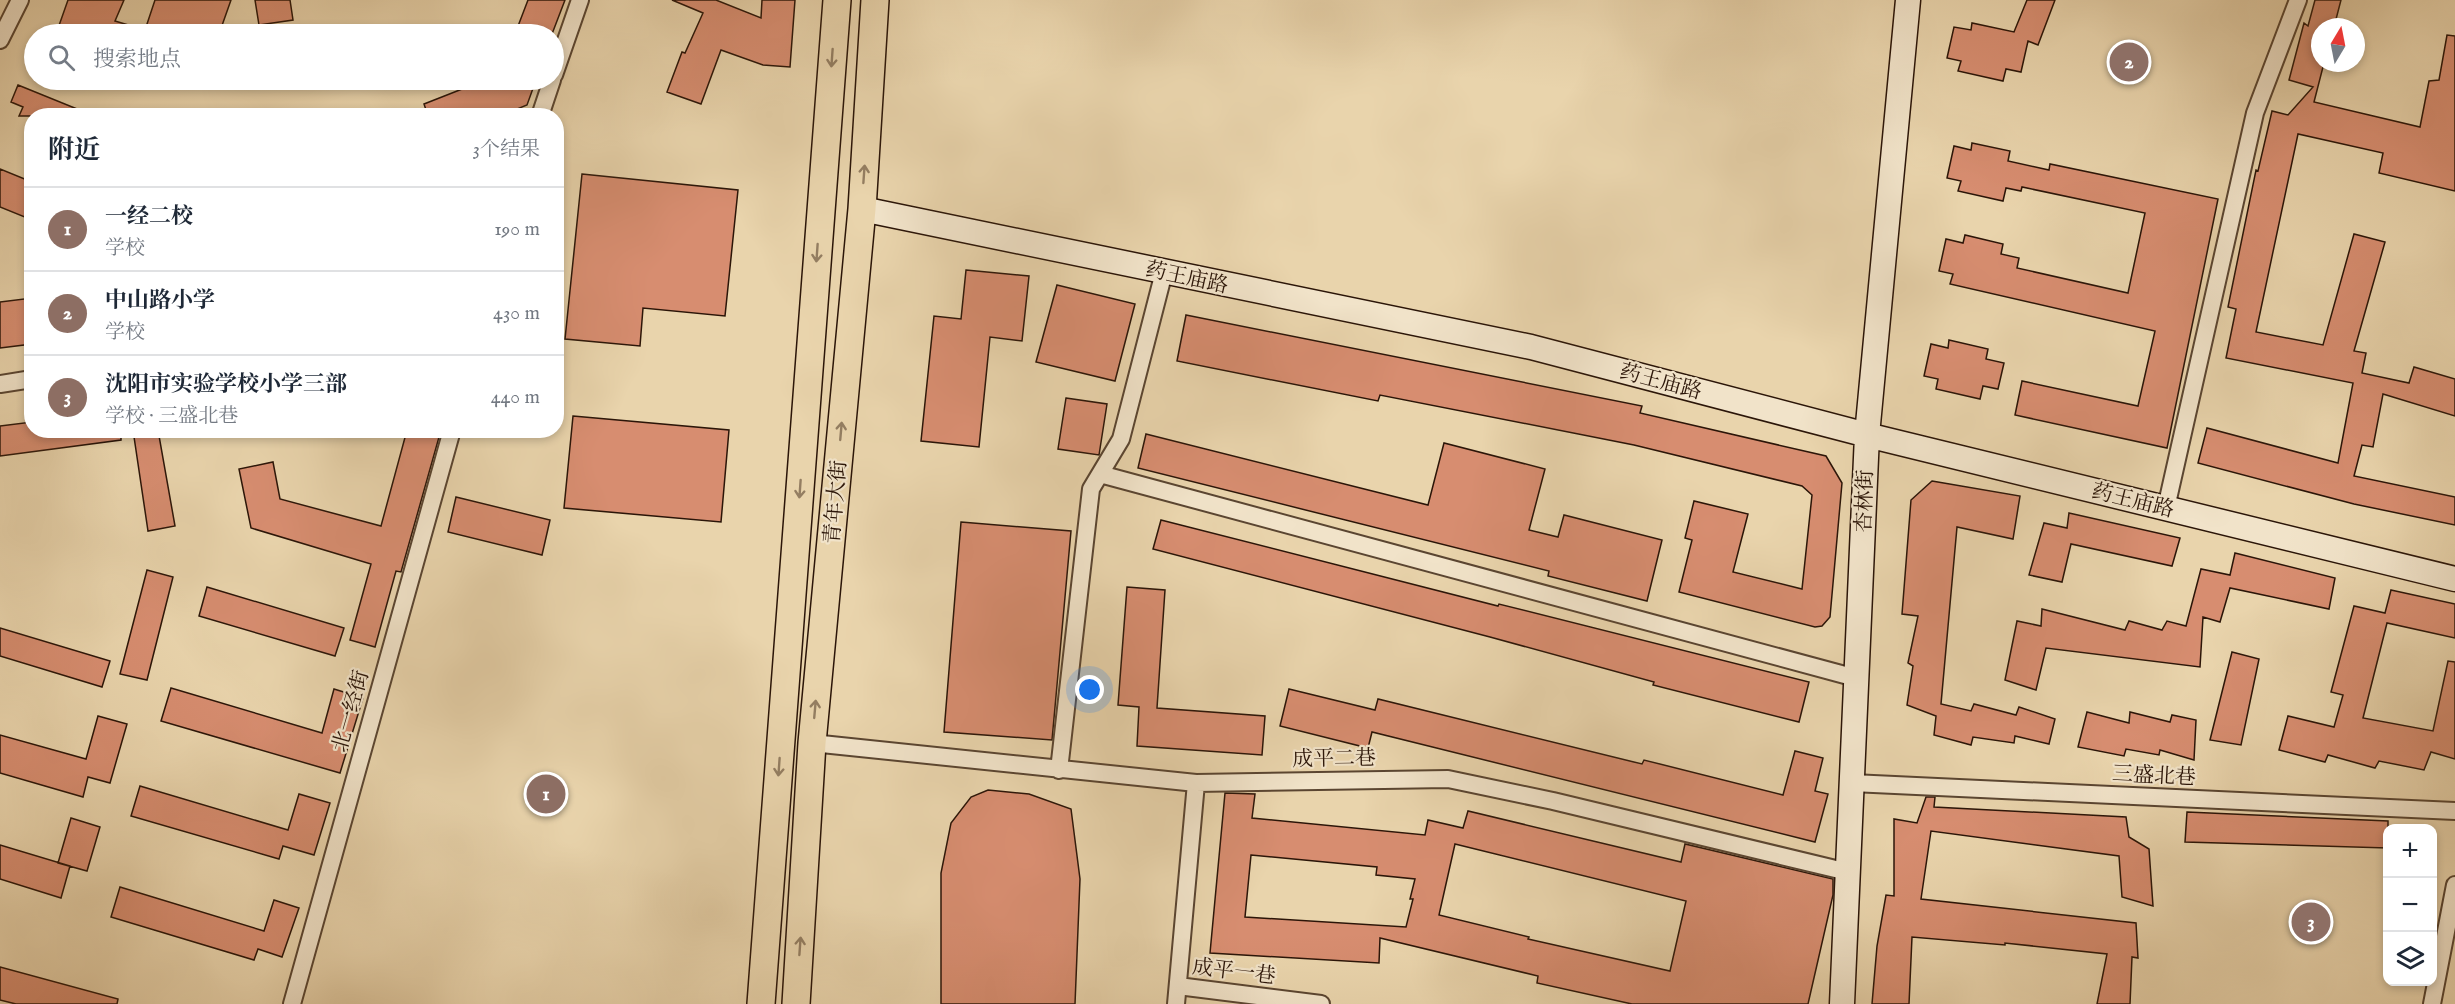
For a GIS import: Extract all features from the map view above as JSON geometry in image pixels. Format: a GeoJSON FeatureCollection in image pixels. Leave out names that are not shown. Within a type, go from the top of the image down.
{"type":"FeatureCollection","features":[{"type":"Feature","properties":{"kind":"main road","name":"青年大街"},"geometry":{"type":"LineString","coordinates":[[761,1004],[837,0]]}},
{"type":"Feature","properties":{"kind":"main road","name":"青年大街"},"geometry":{"type":"LineString","coordinates":[[796,1004],[812,743],[862,209],[875,0]]}},
{"type":"Feature","properties":{"kind":"street"},"geometry":{"type":"LineString","coordinates":[[0,40],[20,0]]}},
{"type":"Feature","properties":{"kind":"street"},"geometry":{"type":"LineString","coordinates":[[564,46],[580,0]]}},
{"type":"Feature","properties":{"kind":"street","name":"杏林街"},"geometry":{"type":"LineString","coordinates":[[1842,1004],[1867,435],[1908,0]]}},
{"type":"Feature","properties":{"kind":"street"},"geometry":{"type":"LineString","coordinates":[[2166,508],[2255,113],[2298,0]]}},
{"type":"Feature","properties":{"kind":"street"},"geometry":{"type":"LineString","coordinates":[[543,108],[549,90]]}},
{"type":"Feature","properties":{"kind":"street","name":"药王庙路"},"geometry":{"type":"LineString","coordinates":[[862,209],[1532,347],[1867,435],[2455,579]]}},
{"type":"Feature","properties":{"kind":"street"},"geometry":{"type":"LineString","coordinates":[[1059,770],[1091,489],[1121,439],[1164,272]]}},
{"type":"Feature","properties":{"kind":"street"},"geometry":{"type":"LineString","coordinates":[[0,384],[24,381]]}},
{"type":"Feature","properties":{"kind":"street","name":"北一经街"},"geometry":{"type":"LineString","coordinates":[[292,1004],[450,438]]}},
{"type":"Feature","properties":{"kind":"street"},"geometry":{"type":"LineString","coordinates":[[1100,474],[1856,678]]}},
{"type":"Feature","properties":{"kind":"street","name":"成平二巷"},"geometry":{"type":"LineString","coordinates":[[812,743],[1196,783],[1448,779],[1553,801],[1848,872]]}},
{"type":"Feature","properties":{"kind":"street"},"geometry":{"type":"LineString","coordinates":[[1176,1004],[1196,783]]}},
{"type":"Feature","properties":{"kind":"street","name":"三盛北巷"},"geometry":{"type":"LineString","coordinates":[[1852,783],[2455,811]]}},
{"type":"Feature","properties":{"kind":"street"},"geometry":{"type":"LineString","coordinates":[[2432,1004],[2455,885]]}},
{"type":"Feature","properties":{"kind":"street","name":"成平一巷"},"geometry":{"type":"LineString","coordinates":[[1178,986],[1321,1004]]}},
{"type":"Feature","properties":{"kind":"building"},"geometry":{"type":"Polygon","coordinates":[[[68,0],[124,0],[115,21],[125,24],[60,24],[68,0]]]}},
{"type":"Feature","properties":{"kind":"building"},"geometry":{"type":"Polygon","coordinates":[[[155,0],[231,0],[223,24],[147,24],[155,0]]]}},
{"type":"Feature","properties":{"kind":"building"},"geometry":{"type":"Polygon","coordinates":[[[255,0],[290,0],[293,20],[259,24],[255,0]]]}},
{"type":"Feature","properties":{"kind":"building"},"geometry":{"type":"Polygon","coordinates":[[[528,0],[565,0],[556,24],[519,24],[528,0]]]}},
{"type":"Feature","properties":{"kind":"building"},"geometry":{"type":"Polygon","coordinates":[[[672,0],[716,0],[761,18],[762,0],[795,0],[790,67],[763,65],[721,50],[701,104],[667,92],[682,52],[685,53],[703,13],[672,0]]]}},
{"type":"Feature","properties":{"kind":"building"},"geometry":{"type":"Polygon","coordinates":[[[2027,0],[2055,0],[2038,45],[2028,41],[2021,72],[2006,69],[2003,81],[1958,71],[1961,61],[1947,58],[1954,27],[1971,30],[1972,23],[2014,32],[2027,0]]]}},
{"type":"Feature","properties":{"kind":"building"},"geometry":{"type":"Polygon","coordinates":[[[2315,0],[2341,0],[2336,18],[2311,18],[2311,72],[2322,72],[2314,102],[2420,127],[2429,81],[2439,80],[2447,35],[2455,36],[2455,191],[2379,173],[2383,153],[2298,134],[2256,332],[2323,345],[2354,234],[2385,242],[2354,351],[2366,353],[2362,373],[2409,383],[2414,367],[2455,379],[2455,416],[2383,394],[2373,447],[2362,445],[2354,476],[2455,497],[2455,525],[2354,504],[2198,463],[2207,428],[2338,463],[2353,383],[2226,358],[2236,309],[2228,307],[2256,170],[2258,171],[2272,111],[2288,115],[2313,87],[2289,80],[2304,23],[2308,26],[2315,0]]]}},
{"type":"Feature","properties":{"kind":"building"},"geometry":{"type":"Polygon","coordinates":[[[18,85],[24,87],[24,90],[30,90],[75,108],[24,108],[24,116],[19,116],[23,107],[11,102],[18,85]]]}},
{"type":"Feature","properties":{"kind":"building"},"geometry":{"type":"Polygon","coordinates":[[[460,90],[532,90],[527,105],[520,108],[425,108],[424,104],[460,90]]]}},
{"type":"Feature","properties":{"kind":"building"},"geometry":{"type":"Polygon","coordinates":[[[1972,143],[2010,151],[2008,161],[2049,170],[2050,164],[2218,199],[2167,448],[2015,415],[2022,381],[2138,406],[2155,331],[1950,284],[1953,274],[1939,271],[1946,239],[1963,243],[1965,235],[2003,244],[2001,254],[2019,258],[2017,268],[2128,293],[2145,213],[2022,187],[2021,191],[2006,188],[2003,201],[1958,191],[1961,181],[1947,178],[1954,146],[1971,150],[1972,143]]]}},
{"type":"Feature","properties":{"kind":"building"},"geometry":{"type":"Polygon","coordinates":[[[0,169],[24,179],[24,217],[0,207],[0,169]]]}},
{"type":"Feature","properties":{"kind":"building"},"geometry":{"type":"Polygon","coordinates":[[[582,174],[738,190],[725,316],[643,308],[640,346],[565,339],[582,174]]]}},
{"type":"Feature","properties":{"kind":"building"},"geometry":{"type":"Polygon","coordinates":[[[966,270],[1029,276],[1022,341],[990,337],[979,447],[921,441],[934,316],[961,319],[966,270]]]}},
{"type":"Feature","properties":{"kind":"building"},"geometry":{"type":"Polygon","coordinates":[[[1057,285],[1135,304],[1115,381],[1036,362],[1057,285]]]}},
{"type":"Feature","properties":{"kind":"building"},"geometry":{"type":"Polygon","coordinates":[[[24,299],[24,345],[0,348],[0,302],[24,299]]]}},
{"type":"Feature","properties":{"kind":"building"},"geometry":{"type":"Polygon","coordinates":[[[1186,315],[1642,406],[1640,413],[1826,456],[1842,483],[1830,617],[1822,626],[1815,627],[1679,592],[1692,540],[1685,538],[1694,501],[1748,514],[1733,572],[1802,589],[1812,495],[1802,486],[1634,445],[1380,395],[1378,401],[1177,361],[1186,315]]]}},
{"type":"Feature","properties":{"kind":"building"},"geometry":{"type":"Polygon","coordinates":[[[1949,340],[1988,349],[1986,359],[2004,363],[1998,389],[1983,386],[1980,399],[1936,389],[1938,379],[1924,376],[1931,344],[1948,348],[1949,340]]]}},
{"type":"Feature","properties":{"kind":"building"},"geometry":{"type":"Polygon","coordinates":[[[1066,398],[1107,404],[1099,455],[1058,449],[1066,398]]]}},
{"type":"Feature","properties":{"kind":"building"},"geometry":{"type":"Polygon","coordinates":[[[573,416],[729,430],[721,522],[564,508],[573,416]]]}},
{"type":"Feature","properties":{"kind":"building"},"geometry":{"type":"Polygon","coordinates":[[[24,423],[24,438],[121,438],[121,440],[0,456],[0,426],[24,423]]]}},
{"type":"Feature","properties":{"kind":"building"},"geometry":{"type":"Polygon","coordinates":[[[1146,434],[1428,505],[1444,443],[1545,469],[1529,530],[1558,537],[1564,515],[1662,540],[1647,601],[1548,576],[1549,571],[1138,468],[1146,434]]]}},
{"type":"Feature","properties":{"kind":"building"},"geometry":{"type":"Polygon","coordinates":[[[134,438],[159,438],[175,526],[148,531],[134,438]]]}},
{"type":"Feature","properties":{"kind":"building"},"geometry":{"type":"Polygon","coordinates":[[[405,438],[439,438],[401,572],[396,571],[375,647],[350,640],[371,564],[251,528],[239,469],[273,462],[280,499],[381,526],[405,438]]]}},
{"type":"Feature","properties":{"kind":"building"},"geometry":{"type":"Polygon","coordinates":[[[1932,481],[2020,496],[2013,539],[1957,527],[1941,704],[1971,711],[1974,704],[2016,715],[2019,707],[2055,719],[2049,744],[2015,736],[2014,743],[1973,737],[1971,745],[1934,735],[1936,716],[1907,705],[1913,666],[1908,663],[1918,616],[1902,614],[1911,500],[1932,481]]]}},
{"type":"Feature","properties":{"kind":"building"},"geometry":{"type":"Polygon","coordinates":[[[456,497],[550,520],[542,555],[448,532],[456,497]]]}},
{"type":"Feature","properties":{"kind":"building"},"geometry":{"type":"Polygon","coordinates":[[[2069,513],[2180,538],[2172,566],[2071,544],[2062,582],[2029,575],[2044,523],[2067,528],[2069,513]]]}},
{"type":"Feature","properties":{"kind":"building"},"geometry":{"type":"Polygon","coordinates":[[[1161,520],[1809,682],[1799,722],[1653,685],[1654,682],[1490,637],[1153,549],[1161,520]]]}},
{"type":"Feature","properties":{"kind":"building"},"geometry":{"type":"Polygon","coordinates":[[[961,522],[1071,531],[1052,740],[944,732],[961,522]]]}},
{"type":"Feature","properties":{"kind":"building"},"geometry":{"type":"Polygon","coordinates":[[[2235,553],[2335,578],[2329,609],[2230,588],[2220,622],[2203,617],[2200,667],[2046,648],[2036,690],[2005,680],[2017,621],[2041,626],[2042,609],[2125,630],[2129,621],[2162,630],[2167,621],[2186,626],[2201,569],[2230,575],[2235,553]]]}},
{"type":"Feature","properties":{"kind":"building"},"geometry":{"type":"Polygon","coordinates":[[[147,570],[173,577],[147,680],[120,674],[147,570]]]}},
{"type":"Feature","properties":{"kind":"building"},"geometry":{"type":"Polygon","coordinates":[[[207,587],[344,628],[335,656],[199,616],[207,587]]]}},
{"type":"Feature","properties":{"kind":"building"},"geometry":{"type":"Polygon","coordinates":[[[1127,587],[1165,590],[1157,708],[1265,716],[1262,755],[1137,746],[1139,707],[1118,705],[1127,587]]]}},
{"type":"Feature","properties":{"kind":"building"},"geometry":{"type":"Polygon","coordinates":[[[2391,590],[2455,604],[2455,638],[2387,623],[2363,718],[2433,731],[2448,661],[2455,662],[2455,759],[2431,752],[2424,770],[2379,761],[2375,768],[2328,755],[2325,762],[2279,750],[2288,716],[2334,727],[2343,695],[2331,692],[2354,606],[2385,613],[2391,590]]]}},
{"type":"Feature","properties":{"kind":"building"},"geometry":{"type":"Polygon","coordinates":[[[0,628],[110,661],[102,687],[0,656],[0,628]]]}},
{"type":"Feature","properties":{"kind":"building"},"geometry":{"type":"Polygon","coordinates":[[[2232,652],[2259,659],[2241,745],[2210,740],[2232,652]]]}},
{"type":"Feature","properties":{"kind":"building"},"geometry":{"type":"Polygon","coordinates":[[[171,688],[322,733],[334,689],[363,698],[340,773],[161,721],[171,688]]]}},
{"type":"Feature","properties":{"kind":"building"},"geometry":{"type":"Polygon","coordinates":[[[1289,689],[1375,710],[1378,699],[1642,764],[1644,760],[1783,795],[1795,751],[1823,758],[1815,791],[1828,794],[1815,842],[1372,732],[1368,748],[1280,726],[1289,689]]]}},
{"type":"Feature","properties":{"kind":"building"},"geometry":{"type":"Polygon","coordinates":[[[2087,712],[2129,723],[2130,712],[2170,722],[2172,715],[2196,720],[2194,760],[2160,750],[2159,755],[2126,749],[2124,756],[2078,747],[2087,712]]]}},
{"type":"Feature","properties":{"kind":"building"},"geometry":{"type":"Polygon","coordinates":[[[98,716],[127,724],[110,783],[88,777],[83,797],[0,773],[0,735],[86,759],[98,716]]]}},
{"type":"Feature","properties":{"kind":"building"},"geometry":{"type":"Polygon","coordinates":[[[140,786],[288,830],[299,794],[330,803],[314,855],[283,846],[279,859],[131,816],[140,786]]]}},
{"type":"Feature","properties":{"kind":"building"},"geometry":{"type":"Polygon","coordinates":[[[988,790],[1029,794],[1071,809],[1080,879],[1075,1004],[941,1004],[941,873],[951,823],[971,797],[988,790]]]}},
{"type":"Feature","properties":{"kind":"building"},"geometry":{"type":"Polygon","coordinates":[[[1225,793],[1255,794],[1252,818],[1425,835],[1428,820],[1463,828],[1468,811],[1681,862],[1685,844],[1833,879],[1833,895],[1808,1004],[1632,1004],[1537,983],[1538,976],[1380,938],[1379,963],[1210,953],[1225,793]],[[1455,844],[1439,915],[1529,937],[1528,939],[1670,971],[1686,901],[1455,844]],[[1251,855],[1245,917],[1406,927],[1415,879],[1376,875],[1377,867],[1251,855]]]}},
{"type":"Feature","properties":{"kind":"building"},"geometry":{"type":"Polygon","coordinates":[[[1926,797],[1935,797],[1934,807],[2126,817],[2129,837],[2149,849],[2153,906],[2122,897],[2119,856],[1931,831],[1921,899],[2136,923],[2138,958],[2132,957],[2130,1004],[2097,1004],[2107,954],[2005,943],[2005,945],[1912,937],[1909,1004],[1872,1004],[1877,946],[1886,895],[1894,896],[1894,819],[1917,823],[1926,797]]]}},
{"type":"Feature","properties":{"kind":"building"},"geometry":{"type":"Polygon","coordinates":[[[2187,812],[2388,821],[2388,824],[2383,824],[2383,848],[2185,842],[2187,812]]]}},
{"type":"Feature","properties":{"kind":"building"},"geometry":{"type":"Polygon","coordinates":[[[71,818],[100,827],[87,871],[58,863],[71,818]]]}},
{"type":"Feature","properties":{"kind":"building"},"geometry":{"type":"Polygon","coordinates":[[[0,845],[70,866],[61,898],[0,879],[0,845]]]}},
{"type":"Feature","properties":{"kind":"building"},"geometry":{"type":"Polygon","coordinates":[[[120,887],[264,931],[274,900],[299,908],[282,957],[258,949],[254,960],[111,917],[120,887]]]}},
{"type":"Feature","properties":{"kind":"building"},"geometry":{"type":"Polygon","coordinates":[[[0,967],[118,999],[117,1004],[16,1004],[0,1000],[0,967]]]}},
{"type":"Feature","properties":{"kind":"place","name":"中山路小学"},"geometry":{"type":"Point","coordinates":[2129,62]}},
{"type":"Feature","properties":{"kind":"place","name":"一经二校"},"geometry":{"type":"Point","coordinates":[546,794]}},
{"type":"Feature","properties":{"kind":"place","name":"沈阳市实验学校小学三部"},"geometry":{"type":"Point","coordinates":[2311,922]}}]}
